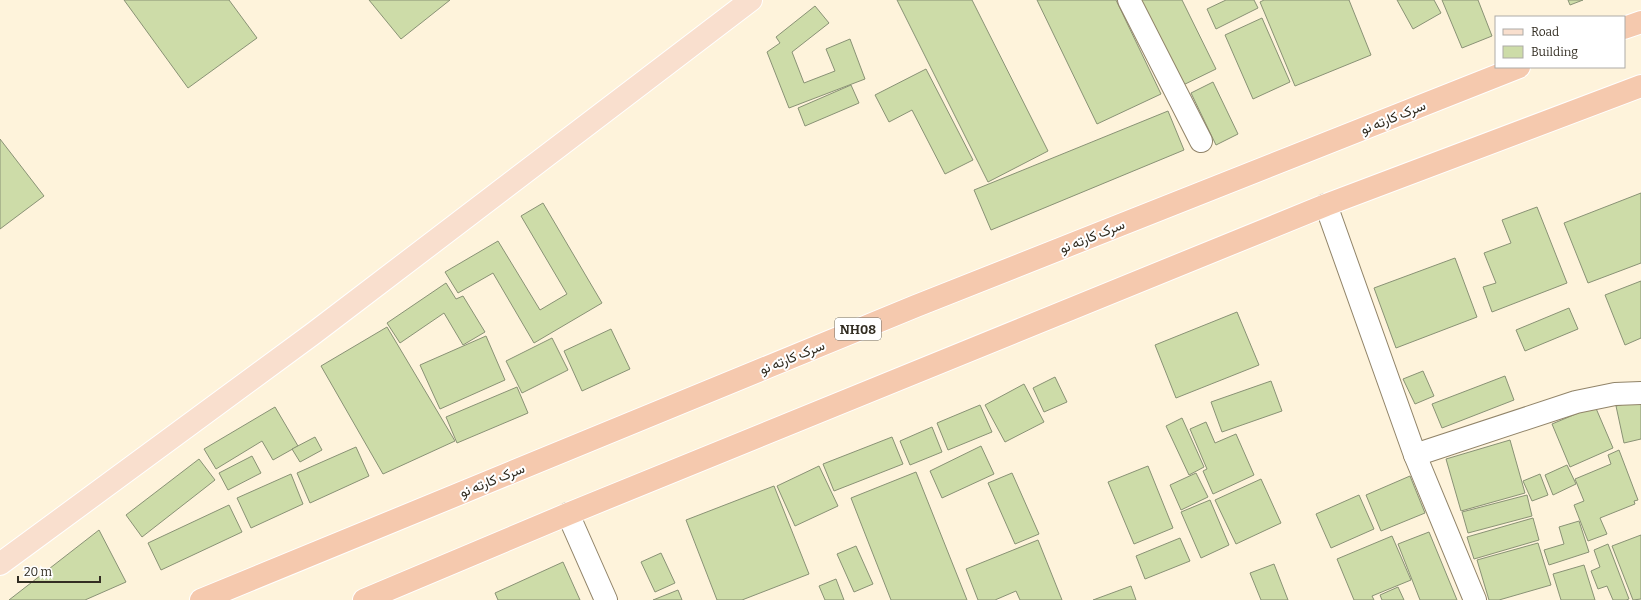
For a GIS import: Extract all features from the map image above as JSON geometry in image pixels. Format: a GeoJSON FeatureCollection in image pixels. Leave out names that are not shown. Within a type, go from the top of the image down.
{"type":"FeatureCollection","features":[{"type":"Feature","properties":{"kind":"highway"},"geometry":{"type":"LineString","coordinates":[[1625,28],[1641,22]]}},
{"type":"Feature","properties":{"kind":"highway","name":"سرک کارته نو"},"geometry":{"type":"LineString","coordinates":[[201,600],[916,306],[1516,68]]}},
{"type":"Feature","properties":{"kind":"highway"},"geometry":{"type":"LineString","coordinates":[[364,600],[568,514],[1326,205],[1641,86]]}},
{"type":"Feature","properties":{"kind":"main road"},"geometry":{"type":"LineString","coordinates":[[0,564],[327,323],[751,0]]}},
{"type":"Feature","properties":{"kind":"street"},"geometry":{"type":"LineString","coordinates":[[1129,0],[1200,140]]}},
{"type":"Feature","properties":{"kind":"street"},"geometry":{"type":"LineString","coordinates":[[1326,205],[1414,455],[1475,600]]}},
{"type":"Feature","properties":{"kind":"street"},"geometry":{"type":"LineString","coordinates":[[1414,455],[1576,402],[1615,394],[1641,393]]}},
{"type":"Feature","properties":{"kind":"street"},"geometry":{"type":"LineString","coordinates":[[568,514],[606,600]]}},
{"type":"Feature","properties":{"kind":"building"},"geometry":{"type":"Polygon","coordinates":[[[124,0],[229,0],[257,38],[188,88],[124,0]]]}},
{"type":"Feature","properties":{"kind":"building"},"geometry":{"type":"Polygon","coordinates":[[[369,0],[450,0],[401,39],[369,0]]]}},
{"type":"Feature","properties":{"kind":"building"},"geometry":{"type":"Polygon","coordinates":[[[897,0],[972,0],[1048,151],[988,182],[897,0]]]}},
{"type":"Feature","properties":{"kind":"building"},"geometry":{"type":"Polygon","coordinates":[[[1037,0],[1116,0],[1161,94],[1097,124],[1037,0]]]}},
{"type":"Feature","properties":{"kind":"building"},"geometry":{"type":"Polygon","coordinates":[[[1134,0],[1182,0],[1216,69],[1177,88],[1134,0]]]}},
{"type":"Feature","properties":{"kind":"building"},"geometry":{"type":"Polygon","coordinates":[[[1226,0],[1254,0],[1258,8],[1216,29],[1207,9],[1226,0]]]}},
{"type":"Feature","properties":{"kind":"building"},"geometry":{"type":"Polygon","coordinates":[[[1264,0],[1349,0],[1371,55],[1295,86],[1260,2],[1264,0]]]}},
{"type":"Feature","properties":{"kind":"building"},"geometry":{"type":"Polygon","coordinates":[[[1397,0],[1434,0],[1441,13],[1413,29],[1397,0]]]}},
{"type":"Feature","properties":{"kind":"building"},"geometry":{"type":"Polygon","coordinates":[[[1442,0],[1478,0],[1492,36],[1462,48],[1442,0]]]}},
{"type":"Feature","properties":{"kind":"building"},"geometry":{"type":"Polygon","coordinates":[[[1568,0],[1583,0],[1570,5],[1568,0]]]}},
{"type":"Feature","properties":{"kind":"building"},"geometry":{"type":"Polygon","coordinates":[[[815,6],[829,23],[792,52],[804,83],[835,71],[826,49],[850,39],[865,79],[789,108],[767,52],[780,43],[776,37],[815,6]]]}},
{"type":"Feature","properties":{"kind":"building"},"geometry":{"type":"Polygon","coordinates":[[[1262,18],[1290,82],[1253,99],[1225,35],[1262,18]]]}},
{"type":"Feature","properties":{"kind":"building"},"geometry":{"type":"Polygon","coordinates":[[[926,69],[973,160],[945,174],[912,110],[889,122],[875,95],[926,69]]]}},
{"type":"Feature","properties":{"kind":"building"},"geometry":{"type":"Polygon","coordinates":[[[1213,82],[1238,134],[1216,145],[1191,93],[1213,82]]]}},
{"type":"Feature","properties":{"kind":"building"},"geometry":{"type":"Polygon","coordinates":[[[851,85],[859,103],[805,126],[798,108],[851,85]]]}},
{"type":"Feature","properties":{"kind":"building"},"geometry":{"type":"Polygon","coordinates":[[[1168,111],[1184,150],[991,230],[974,190],[1168,111]]]}},
{"type":"Feature","properties":{"kind":"building"},"geometry":{"type":"Polygon","coordinates":[[[0,139],[44,196],[0,229],[0,139]]]}},
{"type":"Feature","properties":{"kind":"building"},"geometry":{"type":"Polygon","coordinates":[[[1641,193],[1641,263],[1588,283],[1564,223],[1641,193]]]}},
{"type":"Feature","properties":{"kind":"building"},"geometry":{"type":"Polygon","coordinates":[[[543,203],[602,303],[534,343],[493,273],[458,293],[445,272],[498,241],[540,310],[567,294],[521,216],[543,203]]]}},
{"type":"Feature","properties":{"kind":"building"},"geometry":{"type":"Polygon","coordinates":[[[1537,207],[1567,283],[1492,312],[1483,287],[1496,283],[1484,253],[1511,243],[1502,220],[1537,207]]]}},
{"type":"Feature","properties":{"kind":"building"},"geometry":{"type":"Polygon","coordinates":[[[1455,258],[1477,317],[1396,348],[1374,288],[1455,258]]]}},
{"type":"Feature","properties":{"kind":"building"},"geometry":{"type":"Polygon","coordinates":[[[1641,281],[1641,338],[1625,345],[1605,295],[1641,281]]]}},
{"type":"Feature","properties":{"kind":"building"},"geometry":{"type":"Polygon","coordinates":[[[446,283],[456,299],[463,296],[485,332],[463,345],[444,313],[400,343],[387,323],[446,283]]]}},
{"type":"Feature","properties":{"kind":"building"},"geometry":{"type":"Polygon","coordinates":[[[1569,308],[1578,329],[1525,351],[1516,330],[1569,308]]]}},
{"type":"Feature","properties":{"kind":"building"},"geometry":{"type":"Polygon","coordinates":[[[1237,312],[1259,365],[1176,398],[1155,345],[1237,312]]]}},
{"type":"Feature","properties":{"kind":"building"},"geometry":{"type":"Polygon","coordinates":[[[387,327],[455,441],[383,474],[321,366],[387,327]]]}},
{"type":"Feature","properties":{"kind":"building"},"geometry":{"type":"Polygon","coordinates":[[[611,329],[630,369],[582,391],[564,351],[611,329]]]}},
{"type":"Feature","properties":{"kind":"building"},"geometry":{"type":"Polygon","coordinates":[[[486,336],[505,380],[440,409],[420,365],[486,336]]]}},
{"type":"Feature","properties":{"kind":"building"},"geometry":{"type":"Polygon","coordinates":[[[552,338],[568,370],[522,393],[506,361],[552,338]]]}},
{"type":"Feature","properties":{"kind":"building"},"geometry":{"type":"Polygon","coordinates":[[[1423,371],[1434,396],[1415,404],[1403,379],[1423,371]]]}},
{"type":"Feature","properties":{"kind":"building"},"geometry":{"type":"Polygon","coordinates":[[[1505,376],[1514,400],[1442,428],[1432,404],[1505,376]]]}},
{"type":"Feature","properties":{"kind":"building"},"geometry":{"type":"Polygon","coordinates":[[[1055,377],[1067,402],[1044,412],[1033,388],[1055,377]]]}},
{"type":"Feature","properties":{"kind":"building"},"geometry":{"type":"Polygon","coordinates":[[[1271,381],[1282,411],[1222,432],[1211,402],[1271,381]]]}},
{"type":"Feature","properties":{"kind":"building"},"geometry":{"type":"Polygon","coordinates":[[[1024,384],[1044,422],[1005,442],[985,405],[1024,384]]]}},
{"type":"Feature","properties":{"kind":"building"},"geometry":{"type":"Polygon","coordinates":[[[517,387],[528,413],[457,443],[446,417],[517,387]]]}},
{"type":"Feature","properties":{"kind":"building"},"geometry":{"type":"Polygon","coordinates":[[[1641,400],[1641,439],[1624,443],[1616,406],[1641,400]]]}},
{"type":"Feature","properties":{"kind":"building"},"geometry":{"type":"Polygon","coordinates":[[[980,405],[992,432],[948,450],[937,423],[980,405]]]}},
{"type":"Feature","properties":{"kind":"building"},"geometry":{"type":"Polygon","coordinates":[[[1595,406],[1613,448],[1570,467],[1552,424],[1595,406]]]}},
{"type":"Feature","properties":{"kind":"building"},"geometry":{"type":"Polygon","coordinates":[[[275,407],[298,446],[273,460],[262,441],[216,469],[204,449],[275,407]]]}},
{"type":"Feature","properties":{"kind":"building"},"geometry":{"type":"Polygon","coordinates":[[[1182,418],[1204,467],[1189,475],[1166,426],[1182,418]]]}},
{"type":"Feature","properties":{"kind":"building"},"geometry":{"type":"Polygon","coordinates":[[[1206,422],[1215,443],[1236,434],[1254,475],[1213,494],[1203,471],[1207,469],[1190,429],[1206,422]]]}},
{"type":"Feature","properties":{"kind":"building"},"geometry":{"type":"Polygon","coordinates":[[[932,427],[942,452],[910,465],[900,441],[932,427]]]}},
{"type":"Feature","properties":{"kind":"building"},"geometry":{"type":"Polygon","coordinates":[[[315,437],[322,450],[300,462],[292,449],[315,437]]]}},
{"type":"Feature","properties":{"kind":"building"},"geometry":{"type":"Polygon","coordinates":[[[892,437],[903,464],[834,491],[823,464],[892,437]]]}},
{"type":"Feature","properties":{"kind":"building"},"geometry":{"type":"Polygon","coordinates":[[[1510,440],[1525,493],[1461,511],[1446,459],[1510,440]]]}},
{"type":"Feature","properties":{"kind":"building"},"geometry":{"type":"Polygon","coordinates":[[[981,446],[994,474],[942,498],[930,471],[981,446]]]}},
{"type":"Feature","properties":{"kind":"building"},"geometry":{"type":"Polygon","coordinates":[[[356,447],[369,476],[310,503],[297,473],[356,447]]]}},
{"type":"Feature","properties":{"kind":"building"},"geometry":{"type":"Polygon","coordinates":[[[1619,450],[1638,500],[1634,501],[1635,504],[1600,518],[1607,534],[1588,541],[1574,505],[1584,501],[1575,479],[1611,464],[1608,455],[1619,450]]]}},
{"type":"Feature","properties":{"kind":"building"},"geometry":{"type":"Polygon","coordinates":[[[252,456],[261,473],[228,490],[219,473],[252,456]]]}},
{"type":"Feature","properties":{"kind":"building"},"geometry":{"type":"Polygon","coordinates":[[[199,459],[215,480],[142,537],[126,515],[199,459]]]}},
{"type":"Feature","properties":{"kind":"building"},"geometry":{"type":"Polygon","coordinates":[[[1567,465],[1576,484],[1553,495],[1545,475],[1567,465]]]}},
{"type":"Feature","properties":{"kind":"building"},"geometry":{"type":"Polygon","coordinates":[[[819,466],[838,506],[795,526],[777,486],[819,466]]]}},
{"type":"Feature","properties":{"kind":"building"},"geometry":{"type":"Polygon","coordinates":[[[1148,466],[1173,528],[1134,544],[1108,482],[1148,466]]]}},
{"type":"Feature","properties":{"kind":"building"},"geometry":{"type":"Polygon","coordinates":[[[916,472],[967,600],[891,600],[851,498],[916,472]]]}},
{"type":"Feature","properties":{"kind":"building"},"geometry":{"type":"Polygon","coordinates":[[[1012,473],[1039,534],[1015,544],[988,483],[1012,473]]]}},
{"type":"Feature","properties":{"kind":"building"},"geometry":{"type":"Polygon","coordinates":[[[1196,473],[1208,497],[1181,510],[1170,485],[1196,473]]]}},
{"type":"Feature","properties":{"kind":"building"},"geometry":{"type":"Polygon","coordinates":[[[291,474],[303,504],[251,528],[237,498],[291,474]]]}},
{"type":"Feature","properties":{"kind":"building"},"geometry":{"type":"Polygon","coordinates":[[[1540,474],[1548,495],[1532,501],[1523,481],[1540,474]]]}},
{"type":"Feature","properties":{"kind":"building"},"geometry":{"type":"Polygon","coordinates":[[[1410,476],[1425,513],[1381,531],[1366,495],[1410,476]]]}},
{"type":"Feature","properties":{"kind":"building"},"geometry":{"type":"Polygon","coordinates":[[[1261,479],[1281,523],[1236,544],[1215,500],[1261,479]]]}},
{"type":"Feature","properties":{"kind":"building"},"geometry":{"type":"Polygon","coordinates":[[[774,486],[809,574],[742,600],[717,600],[686,520],[774,486]]]}},
{"type":"Feature","properties":{"kind":"building"},"geometry":{"type":"Polygon","coordinates":[[[1359,495],[1374,529],[1331,548],[1316,514],[1359,495]]]}},
{"type":"Feature","properties":{"kind":"building"},"geometry":{"type":"Polygon","coordinates":[[[1527,495],[1532,516],[1468,533],[1462,512],[1527,495]]]}},
{"type":"Feature","properties":{"kind":"building"},"geometry":{"type":"Polygon","coordinates":[[[1210,500],[1229,545],[1201,558],[1181,512],[1210,500]]]}},
{"type":"Feature","properties":{"kind":"building"},"geometry":{"type":"Polygon","coordinates":[[[229,505],[242,532],[161,570],[148,543],[229,505]]]}},
{"type":"Feature","properties":{"kind":"building"},"geometry":{"type":"Polygon","coordinates":[[[1533,518],[1539,540],[1474,559],[1467,537],[1533,518]]]}},
{"type":"Feature","properties":{"kind":"building"},"geometry":{"type":"Polygon","coordinates":[[[1579,521],[1589,552],[1549,565],[1544,550],[1564,544],[1559,527],[1579,521]]]}},
{"type":"Feature","properties":{"kind":"building"},"geometry":{"type":"Polygon","coordinates":[[[99,530],[126,582],[85,600],[9,600],[99,530]]]}},
{"type":"Feature","properties":{"kind":"building"},"geometry":{"type":"Polygon","coordinates":[[[1429,532],[1457,600],[1420,600],[1398,544],[1429,532]]]}},
{"type":"Feature","properties":{"kind":"building"},"geometry":{"type":"Polygon","coordinates":[[[1641,535],[1641,599],[1633,600],[1612,546],[1641,535]]]}},
{"type":"Feature","properties":{"kind":"building"},"geometry":{"type":"Polygon","coordinates":[[[1392,536],[1411,580],[1372,596],[1374,600],[1354,600],[1337,559],[1392,536]]]}},
{"type":"Feature","properties":{"kind":"building"},"geometry":{"type":"Polygon","coordinates":[[[1180,538],[1190,561],[1145,579],[1136,556],[1180,538]]]}},
{"type":"Feature","properties":{"kind":"building"},"geometry":{"type":"Polygon","coordinates":[[[1038,540],[1062,600],[1020,600],[1016,591],[995,600],[978,600],[966,569],[1038,540]]]}},
{"type":"Feature","properties":{"kind":"building"},"geometry":{"type":"Polygon","coordinates":[[[1538,543],[1551,585],[1499,600],[1489,600],[1477,560],[1538,543]]]}},
{"type":"Feature","properties":{"kind":"building"},"geometry":{"type":"Polygon","coordinates":[[[1608,544],[1629,599],[1613,600],[1607,586],[1598,589],[1591,571],[1600,567],[1594,550],[1608,544]]]}},
{"type":"Feature","properties":{"kind":"building"},"geometry":{"type":"Polygon","coordinates":[[[856,546],[873,584],[854,592],[837,554],[856,546]]]}},
{"type":"Feature","properties":{"kind":"building"},"geometry":{"type":"Polygon","coordinates":[[[661,553],[675,583],[655,592],[641,562],[661,553]]]}},
{"type":"Feature","properties":{"kind":"building"},"geometry":{"type":"Polygon","coordinates":[[[563,562],[580,600],[498,600],[495,593],[563,562]]]}},
{"type":"Feature","properties":{"kind":"building"},"geometry":{"type":"Polygon","coordinates":[[[1274,564],[1288,600],[1261,600],[1250,573],[1274,564]]]}},
{"type":"Feature","properties":{"kind":"building"},"geometry":{"type":"Polygon","coordinates":[[[1584,565],[1595,600],[1561,600],[1553,574],[1584,565]]]}},
{"type":"Feature","properties":{"kind":"building"},"geometry":{"type":"Polygon","coordinates":[[[836,579],[844,600],[825,600],[819,586],[836,579]]]}},
{"type":"Feature","properties":{"kind":"building"},"geometry":{"type":"Polygon","coordinates":[[[1131,586],[1136,600],[1093,600],[1131,586]]]}},
{"type":"Feature","properties":{"kind":"building"},"geometry":{"type":"Polygon","coordinates":[[[1398,587],[1404,600],[1382,600],[1380,595],[1398,587]]]}},
{"type":"Feature","properties":{"kind":"building"},"geometry":{"type":"Polygon","coordinates":[[[678,590],[682,600],[653,600],[678,590]]]}}]}
